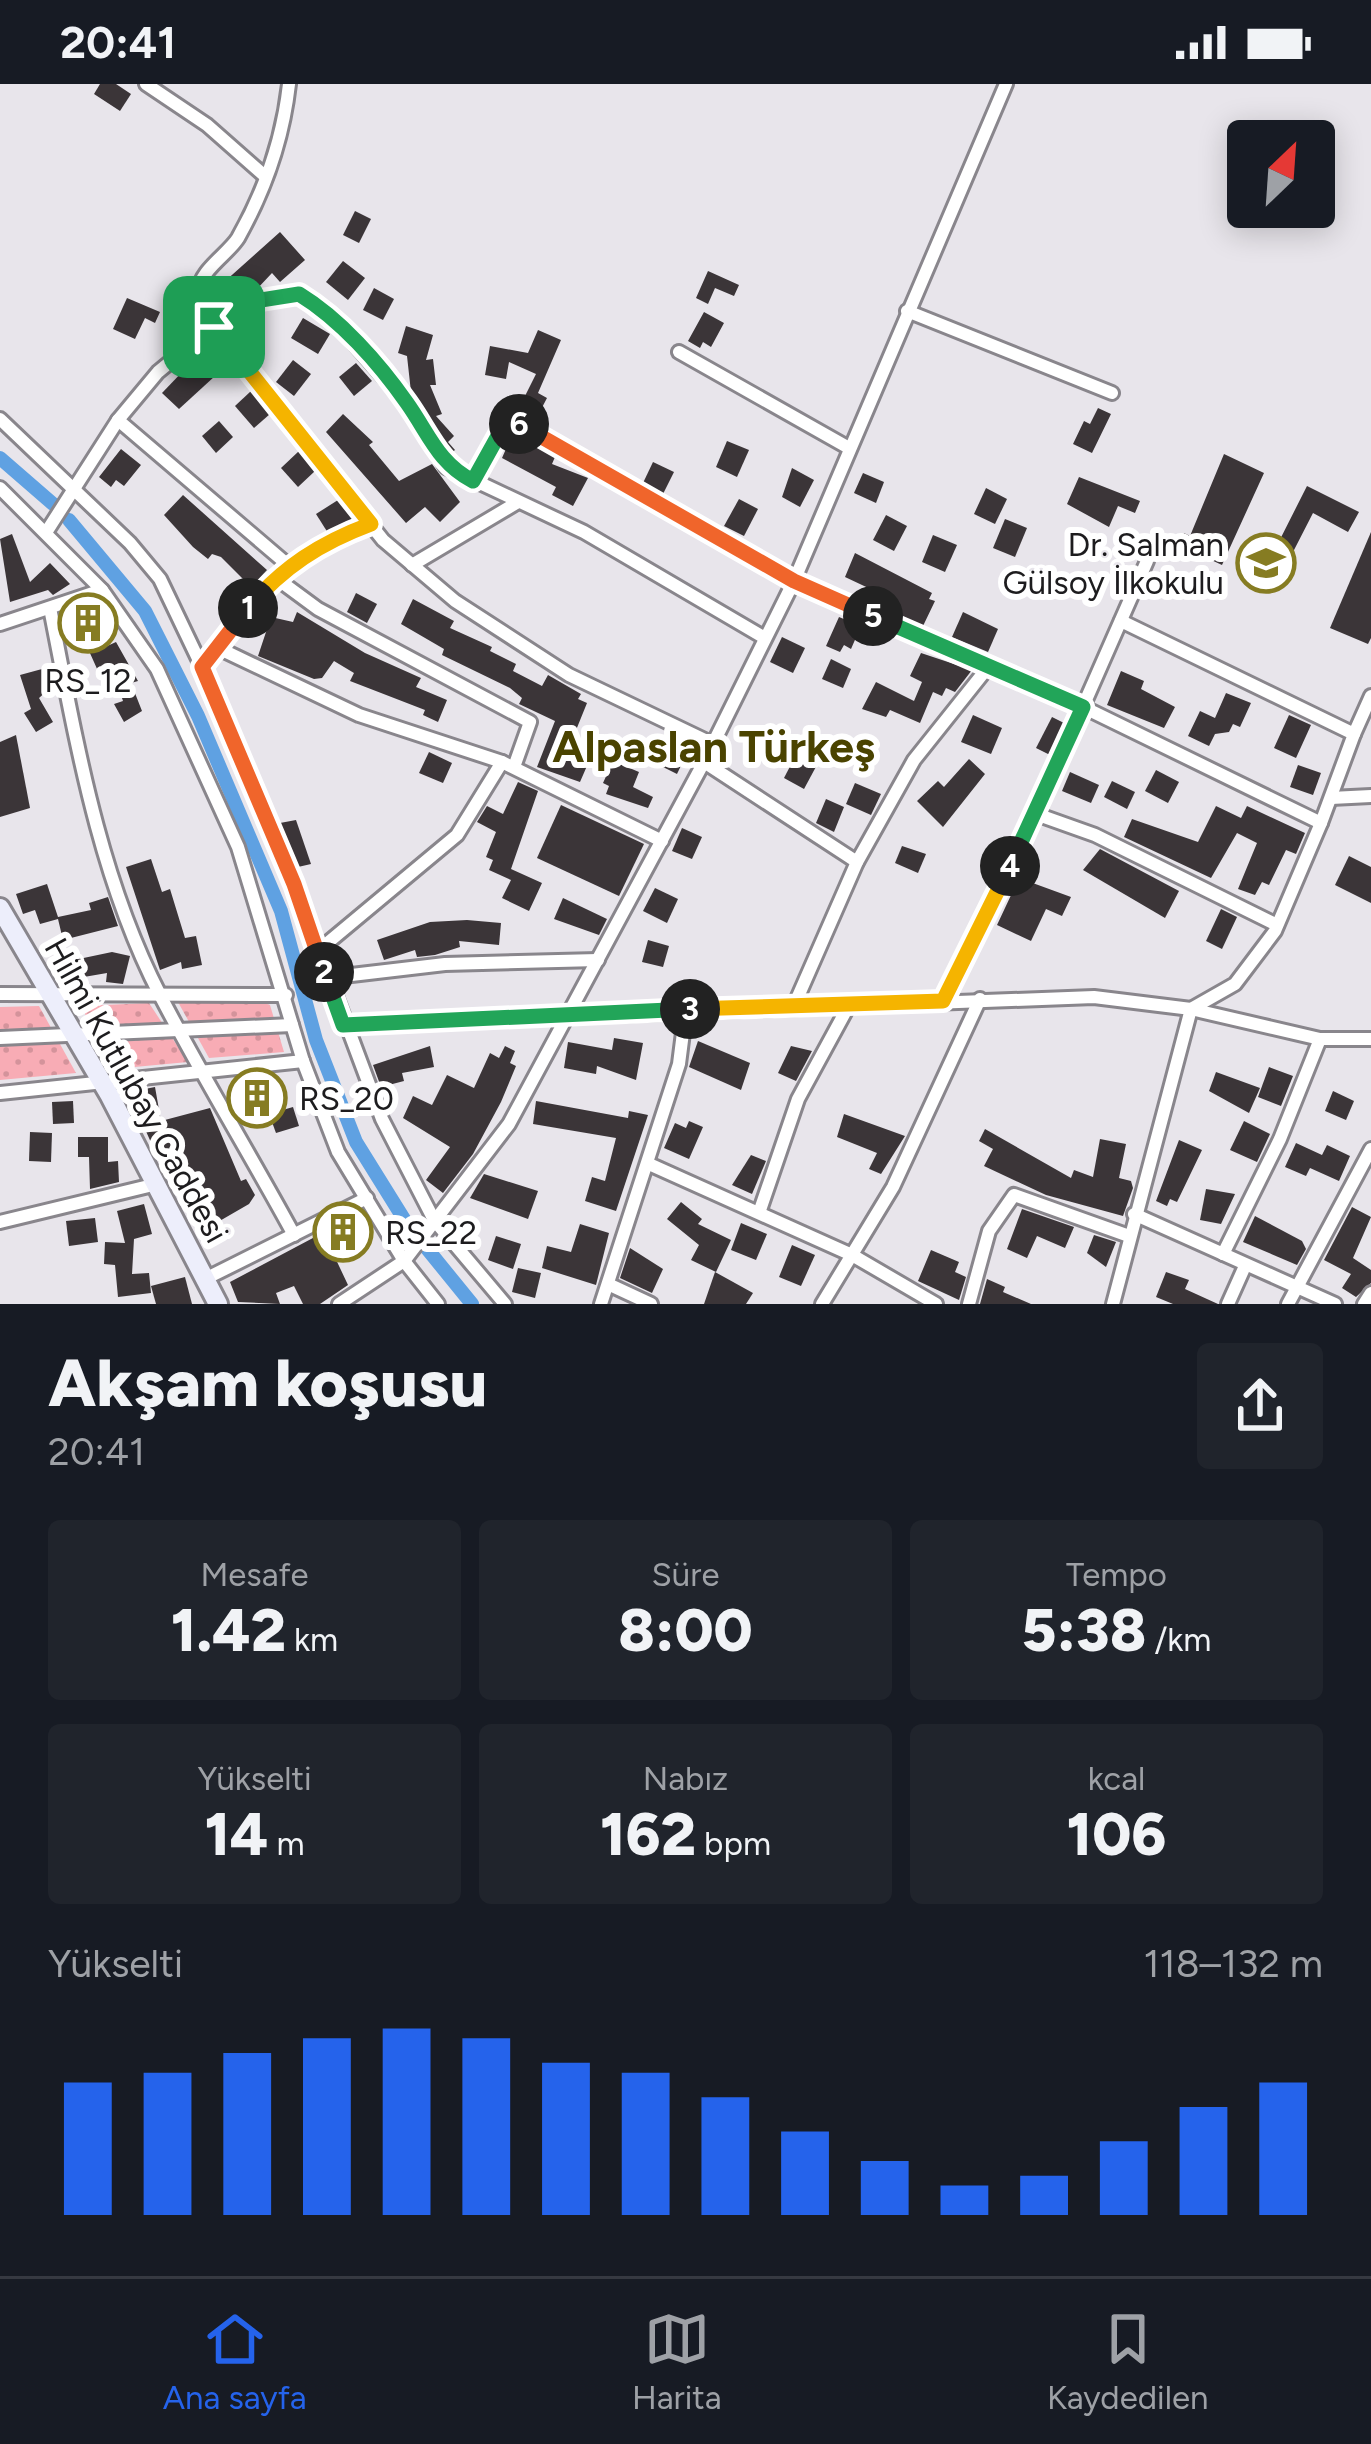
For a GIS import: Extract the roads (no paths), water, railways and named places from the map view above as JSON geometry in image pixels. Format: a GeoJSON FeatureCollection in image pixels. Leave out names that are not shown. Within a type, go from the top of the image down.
{"type":"FeatureCollection","features":[{"type":"Feature","properties":{"kind":"street"},"geometry":{"type":"LineString","coordinates":[[146,84],[207,125],[266,177]]}},
{"type":"Feature","properties":{"kind":"street"},"geometry":{"type":"LineString","coordinates":[[289,84],[285,122],[266,177],[234,245],[204,277],[199,292],[214,327],[371,524],[454,601],[569,675],[713,744]]}},
{"type":"Feature","properties":{"kind":"street"},"geometry":{"type":"LineString","coordinates":[[339,1304],[404,1261],[509,1124],[704,762],[794,581],[1006,84]]}},
{"type":"Feature","properties":{"kind":"street"},"geometry":{"type":"LineString","coordinates":[[47,531],[118,420],[158,372],[242,303],[299,294],[325,310],[405,401],[446,467],[584,532],[765,638]]}},
{"type":"Feature","properties":{"kind":"street"},"geometry":{"type":"LineString","coordinates":[[907,311],[1112,393]]}},
{"type":"Feature","properties":{"kind":"street"},"geometry":{"type":"LineString","coordinates":[[679,352],[849,448]]}},
{"type":"Feature","properties":{"kind":"street"},"geometry":{"type":"LineString","coordinates":[[473,481],[508,418],[794,581],[1083,707],[1322,824]]}},
{"type":"Feature","properties":{"kind":"street"},"geometry":{"type":"LineString","coordinates":[[0,419],[130,543],[160,579],[202,667],[319,950],[343,1025],[382,1119],[434,1220],[505,1304]]}},
{"type":"Feature","properties":{"kind":"street"},"geometry":{"type":"LineString","coordinates":[[118,420],[288,565]]}},
{"type":"Feature","properties":{"kind":"street"},"geometry":{"type":"LineString","coordinates":[[0,488],[6,503],[47,531],[102,590],[157,669],[238,847],[303,1061],[338,1152],[404,1261],[438,1304]]}},
{"type":"Feature","properties":{"kind":"street"},"geometry":{"type":"LineString","coordinates":[[412,565],[518,502]]}},
{"type":"Feature","properties":{"kind":"street"},"geometry":{"type":"LineString","coordinates":[[202,667],[288,565],[332,538],[371,524]]}},
{"type":"Feature","properties":{"kind":"street"},"geometry":{"type":"LineString","coordinates":[[943,1001],[1036,814],[1147,561]]}},
{"type":"Feature","properties":{"kind":"street"},"geometry":{"type":"LineString","coordinates":[[276,578],[317,609],[530,722],[508,765],[457,836],[319,950]]}},
{"type":"Feature","properties":{"kind":"street"},"geometry":{"type":"LineString","coordinates":[[0,624],[102,590]]}},
{"type":"Feature","properties":{"kind":"street"},"geometry":{"type":"LineString","coordinates":[[50,608],[90,808],[159,993],[293,1234]]}},
{"type":"Feature","properties":{"kind":"street"},"geometry":{"type":"LineString","coordinates":[[1121,621],[1354,734]]}},
{"type":"Feature","properties":{"kind":"street"},"geometry":{"type":"LineString","coordinates":[[216,647],[359,715],[508,765],[662,841]]}},
{"type":"Feature","properties":{"kind":"street"},"geometry":{"type":"LineString","coordinates":[[793,1008],[857,862],[914,760],[989,666]]}},
{"type":"Feature","properties":{"kind":"street"},"geometry":{"type":"LineString","coordinates":[[1113,1304],[1191,1009],[1235,984],[1277,925],[1371,696]]}},
{"type":"Feature","properties":{"kind":"street"},"geometry":{"type":"LineString","coordinates":[[704,762],[857,862]]}},
{"type":"Feature","properties":{"kind":"street"},"geometry":{"type":"LineString","coordinates":[[1330,798],[1371,796]]}},
{"type":"Feature","properties":{"kind":"street"},"geometry":{"type":"LineString","coordinates":[[1036,814],[1173,871],[1277,925]]}},
{"type":"Feature","properties":{"kind":"street","name":"Hilmi Kutlubay Caddesi"},"geometry":{"type":"LineString","coordinates":[[0,908],[158,1184],[218,1304]]}},
{"type":"Feature","properties":{"kind":"street"},"geometry":{"type":"LineString","coordinates":[[326,978],[445,964],[598,960]]}},
{"type":"Feature","properties":{"kind":"street"},"geometry":{"type":"LineString","coordinates":[[0,994],[286,994]]}},
{"type":"Feature","properties":{"kind":"street"},"geometry":{"type":"LineString","coordinates":[[343,1025],[570,1012],[1094,997],[1191,1009],[1320,1039],[1371,1039]]}},
{"type":"Feature","properties":{"kind":"street"},"geometry":{"type":"LineString","coordinates":[[822,1304],[892,1187],[980,999]]}},
{"type":"Feature","properties":{"kind":"street"},"geometry":{"type":"LineString","coordinates":[[760,1210],[798,1099],[848,1007]]}},
{"type":"Feature","properties":{"kind":"street"},"geometry":{"type":"LineString","coordinates":[[601,1304],[679,1064],[686,1009]]}},
{"type":"Feature","properties":{"kind":"street"},"geometry":{"type":"LineString","coordinates":[[0,1038],[292,1025]]}},
{"type":"Feature","properties":{"kind":"street"},"geometry":{"type":"LineString","coordinates":[[1223,1254],[1280,1138],[1320,1039]]}},
{"type":"Feature","properties":{"kind":"street"},"geometry":{"type":"LineString","coordinates":[[0,1093],[303,1061]]}},
{"type":"Feature","properties":{"kind":"street"},"geometry":{"type":"LineString","coordinates":[[1288,1304],[1371,1149]]}},
{"type":"Feature","properties":{"kind":"street"},"geometry":{"type":"LineString","coordinates":[[649,1164],[760,1210],[852,1255],[936,1304]]}},
{"type":"Feature","properties":{"kind":"street"},"geometry":{"type":"LineString","coordinates":[[0,1222],[158,1184]]}},
{"type":"Feature","properties":{"kind":"street"},"geometry":{"type":"LineString","coordinates":[[968,1304],[989,1231],[1014,1195],[1129,1236]]}},
{"type":"Feature","properties":{"kind":"street"},"geometry":{"type":"LineString","coordinates":[[207,1277],[367,1198]]}},
{"type":"Feature","properties":{"kind":"street"},"geometry":{"type":"LineString","coordinates":[[1134,1214],[1335,1304]]}},
{"type":"Feature","properties":{"kind":"street"},"geometry":{"type":"LineString","coordinates":[[1228,1304],[1246,1266]]}},
{"type":"Feature","properties":{"kind":"street"},"geometry":{"type":"LineString","coordinates":[[608,1284],[651,1304]]}},
{"type":"Feature","properties":{"kind":"street"},"geometry":{"type":"LineString","coordinates":[[1364,1304],[1371,1293]]}},
{"type":"Feature","properties":{"kind":"waterway"},"geometry":{"type":"LineString","coordinates":[[0,458],[53,504]]}},
{"type":"Feature","properties":{"kind":"waterway"},"geometry":{"type":"LineString","coordinates":[[69,520],[145,611],[198,716],[281,911],[316,1040],[356,1142],[407,1224],[472,1304]]}},
{"type":"Feature","properties":{"kind":"place","name":"Dr. Salman Gülsoy İlkokulu"},"geometry":{"type":"Point","coordinates":[1266,563]}},
{"type":"Feature","properties":{"kind":"place","name":"RS_12"},"geometry":{"type":"Point","coordinates":[88,623]}},
{"type":"Feature","properties":{"kind":"place","name":"RS_20"},"geometry":{"type":"Point","coordinates":[257,1098]}},
{"type":"Feature","properties":{"kind":"place","name":"RS_22"},"geometry":{"type":"Point","coordinates":[343,1232]}},
{"type":"Feature","properties":{"kind":"district","name":"Alpaslan Türkeş"},"geometry":{"type":"Point","coordinates":[714,746]}}]}
